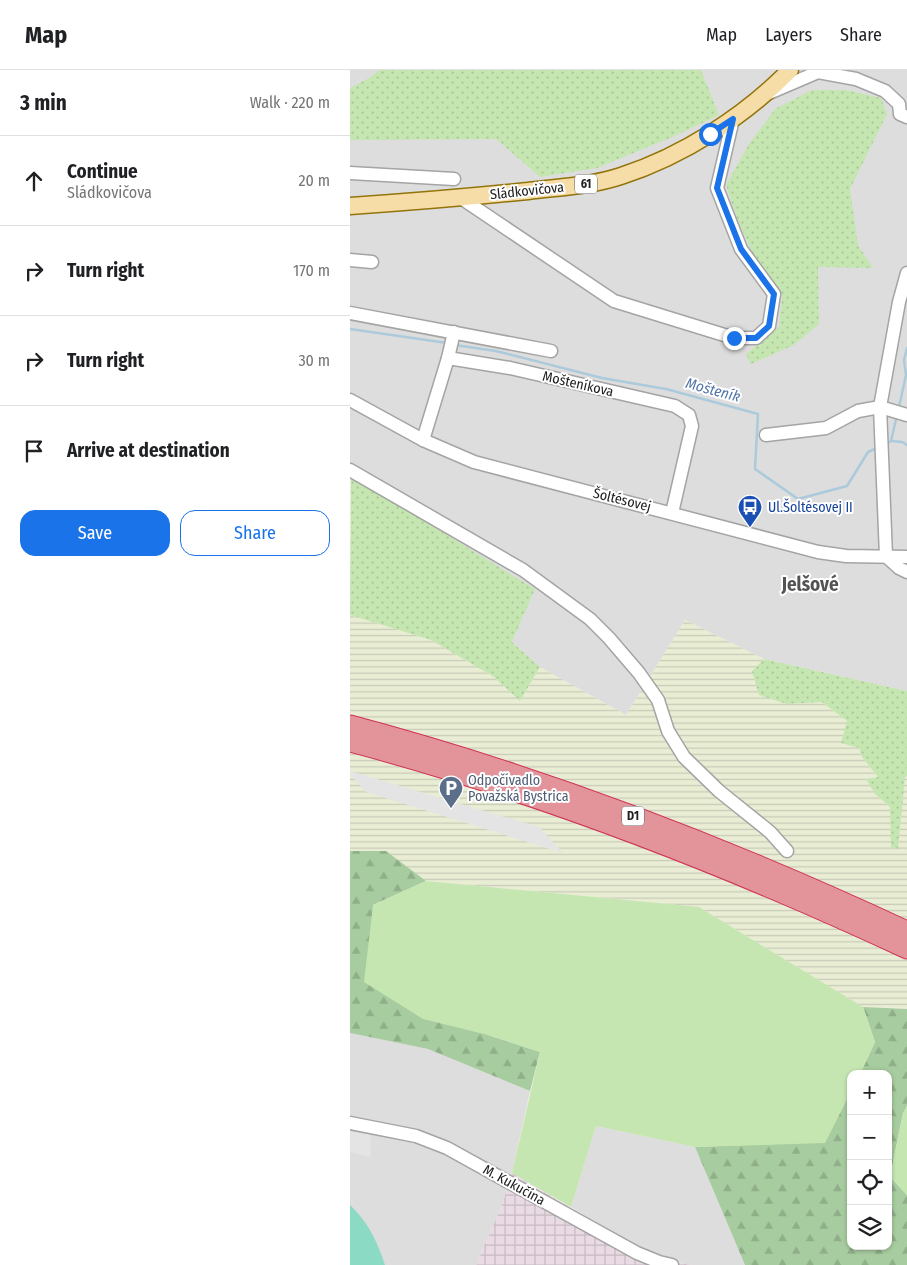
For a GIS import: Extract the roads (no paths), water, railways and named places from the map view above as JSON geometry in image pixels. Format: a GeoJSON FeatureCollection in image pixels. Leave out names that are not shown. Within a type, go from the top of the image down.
{"type":"FeatureCollection","features":[{"type":"Feature","properties":{"kind":"highway","name":"D1"},"geometry":{"type":"LineString","coordinates":[[350,725],[443,751],[626,813],[789,878],[907,931]]}},
{"type":"Feature","properties":{"kind":"highway","name":"D1"},"geometry":{"type":"LineString","coordinates":[[350,742],[504,788],[631,832],[782,893],[907,949]]}},
{"type":"Feature","properties":{"kind":"main road","name":"Sládkovičova"},"geometry":{"type":"LineString","coordinates":[[350,206],[461,198],[576,186],[620,177],[675,153],[710,134],[766,94],[790,70]]}},
{"type":"Feature","properties":{"kind":"street"},"geometry":{"type":"LineString","coordinates":[[766,94],[818,72],[856,79],[885,91],[899,104],[900,114],[907,117]]}},
{"type":"Feature","properties":{"kind":"street"},"geometry":{"type":"LineString","coordinates":[[461,198],[614,301],[734,338],[756,338],[769,326],[774,294],[741,249],[717,188],[733,119]]}},
{"type":"Feature","properties":{"kind":"street"},"geometry":{"type":"LineString","coordinates":[[350,173],[454,179]]}},
{"type":"Feature","properties":{"kind":"street"},"geometry":{"type":"LineString","coordinates":[[350,260],[372,262]]}},
{"type":"Feature","properties":{"kind":"street"},"geometry":{"type":"LineString","coordinates":[[907,273],[899,302],[880,407],[886,556],[899,568],[907,572]]}},
{"type":"Feature","properties":{"kind":"street","name":"Mošteníkova"},"geometry":{"type":"LineString","coordinates":[[350,313],[451,345],[510,368],[676,406],[690,415],[692,426],[672,513]]}},
{"type":"Feature","properties":{"kind":"street"},"geometry":{"type":"LineString","coordinates":[[423,440],[451,345]]}},
{"type":"Feature","properties":{"kind":"street","name":"Mošteníkova"},"geometry":{"type":"LineString","coordinates":[[451,345],[551,351]]}},
{"type":"Feature","properties":{"kind":"street","name":"Šoltésovej"},"geometry":{"type":"LineString","coordinates":[[350,400],[423,440],[474,462],[818,552],[846,556],[907,557]]}},
{"type":"Feature","properties":{"kind":"street"},"geometry":{"type":"LineString","coordinates":[[766,436],[826,428],[858,411],[880,407],[907,415]]}},
{"type":"Feature","properties":{"kind":"street"},"geometry":{"type":"LineString","coordinates":[[350,470],[523,570],[590,620],[609,638],[639,673],[658,700],[668,732],[684,757],[719,791],[770,832],[787,851]]}},
{"type":"Feature","properties":{"kind":"street","name":"M. Kukučína"},"geometry":{"type":"LineString","coordinates":[[350,1123],[416,1136],[447,1148],[637,1253],[672,1265]]}},
{"type":"Feature","properties":{"kind":"waterway","name":"Mošteník"},"geometry":{"type":"LineString","coordinates":[[350,329],[447,343]]}},
{"type":"Feature","properties":{"kind":"waterway","name":"Mošteník"},"geometry":{"type":"LineString","coordinates":[[455,345],[496,351],[602,378],[666,389],[758,414],[755,469],[798,499],[847,486],[868,452],[877,448]]}},
{"type":"Feature","properties":{"kind":"waterway","name":"Mošteník"},"geometry":{"type":"LineString","coordinates":[[899,407],[906,375],[904,360],[907,348]]}},
{"type":"Feature","properties":{"kind":"waterway","name":"Mošteník"},"geometry":{"type":"LineString","coordinates":[[886,444],[891,441],[897,415]]}},
{"type":"Feature","properties":{"kind":"waterway"},"geometry":{"type":"LineString","coordinates":[[891,441],[902,442],[907,445]]}},
{"type":"Feature","properties":{"kind":"place","name":"Ul.Šoltésovej II"},"geometry":{"type":"Point","coordinates":[750,528]}},
{"type":"Feature","properties":{"kind":"place","name":"Odpočívadlo Považská Bystrica"},"geometry":{"type":"Point","coordinates":[451,809]}},
{"type":"Feature","properties":{"kind":"district","name":"Jelšové"},"geometry":{"type":"Point","coordinates":[810,584]}}]}
